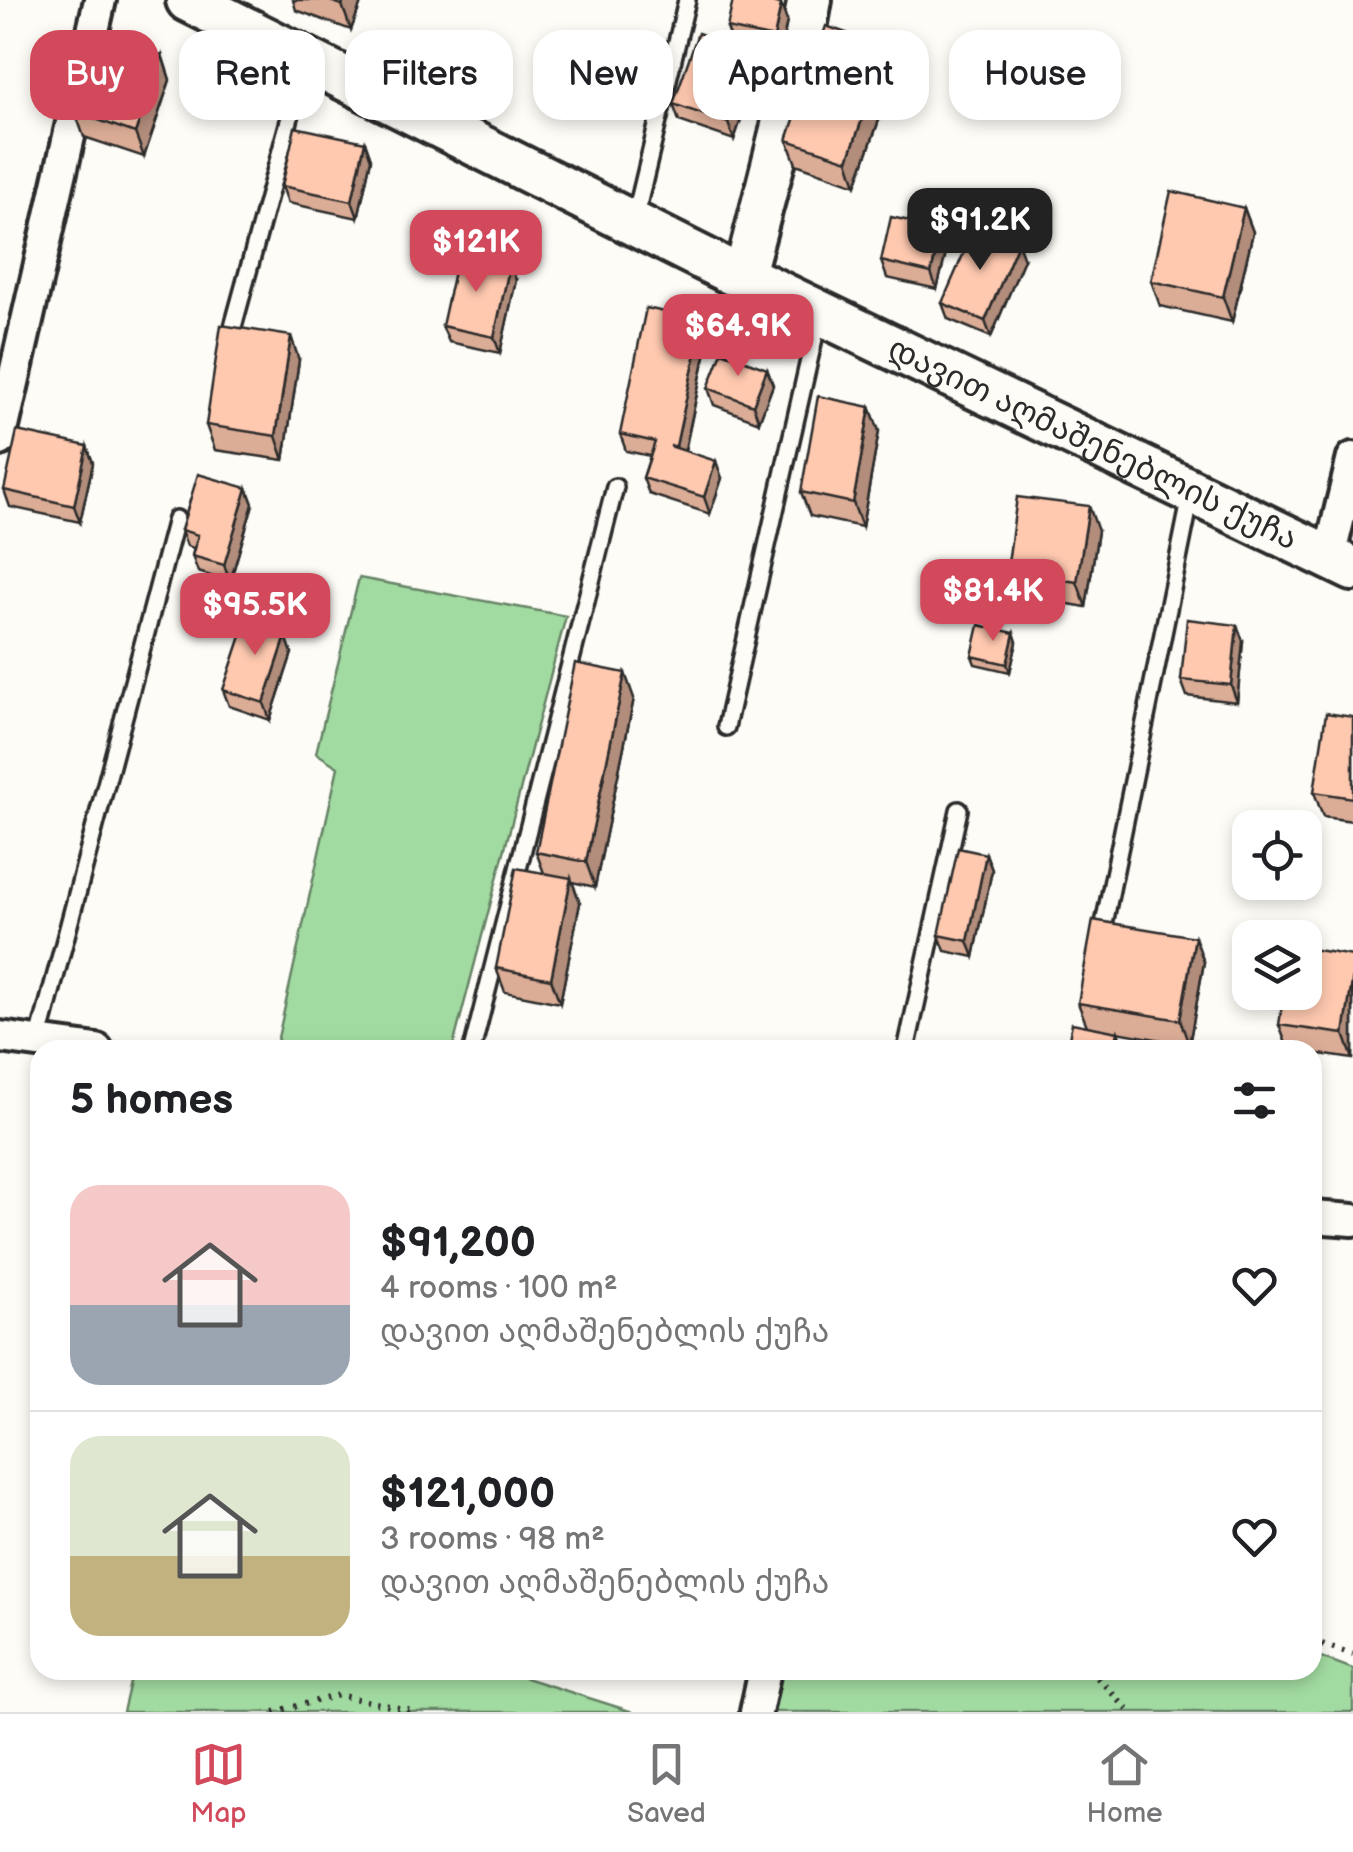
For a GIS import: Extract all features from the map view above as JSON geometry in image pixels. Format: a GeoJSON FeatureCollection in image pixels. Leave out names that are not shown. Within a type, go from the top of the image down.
{"type":"FeatureCollection","features":[{"type":"Feature","properties":{"kind":"street"},"geometry":{"type":"LineString","coordinates":[[0,440],[5,394],[100,0]]}},
{"type":"Feature","properties":{"kind":"street","name":"დავით აღმაშენებლის ქუჩა"},"geometry":{"type":"LineString","coordinates":[[188,0],[248,30]]}},
{"type":"Feature","properties":{"kind":"street"},"geometry":{"type":"LineString","coordinates":[[740,275],[802,74],[816,0]]}},
{"type":"Feature","properties":{"kind":"street","name":"დავით აღმაშენებლის ქუჩა"},"geometry":{"type":"LineString","coordinates":[[325,68],[819,314],[1341,564]]}},
{"type":"Feature","properties":{"kind":"street"},"geometry":{"type":"LineString","coordinates":[[1341,564],[1353,458]]}},
{"type":"Feature","properties":{"kind":"street"},"geometry":{"type":"LineString","coordinates":[[0,1037],[30,1041]]}},
{"type":"Feature","properties":{"kind":"street"},"geometry":{"type":"LineString","coordinates":[[1322,1218],[1353,1220]]}},
{"type":"Feature","properties":{"kind":"street"},"geometry":{"type":"LineString","coordinates":[[756,1712],[764,1680]]}},
{"type":"Feature","properties":{"kind":"lane"},"geometry":{"type":"LineString","coordinates":[[634,222],[687,0]]}},
{"type":"Feature","properties":{"kind":"lane"},"geometry":{"type":"LineString","coordinates":[[740,275],[796,0]]}},
{"type":"Feature","properties":{"kind":"lane"},"geometry":{"type":"LineString","coordinates":[[230,338],[289,120]]}},
{"type":"Feature","properties":{"kind":"lane"},"geometry":{"type":"LineString","coordinates":[[726,726],[819,314]]}},
{"type":"Feature","properties":{"kind":"lane"},"geometry":{"type":"LineString","coordinates":[[475,1040],[615,487]]}},
{"type":"Feature","properties":{"kind":"lane"},"geometry":{"type":"LineString","coordinates":[[1104,924],[1192,492]]}},
{"type":"Feature","properties":{"kind":"lane"},"geometry":{"type":"LineString","coordinates":[[39,1040],[176,519]]}},
{"type":"Feature","properties":{"kind":"lane"},"geometry":{"type":"LineString","coordinates":[[908,1040],[959,810]]}},
{"type":"Feature","properties":{"kind":"path"},"geometry":{"type":"LineString","coordinates":[[1322,1645],[1353,1654]]}},
{"type":"Feature","properties":{"kind":"path"},"geometry":{"type":"LineString","coordinates":[[1100,1680],[1130,1712]]}},
{"type":"Feature","properties":{"kind":"path"},"geometry":{"type":"LineString","coordinates":[[274,1712],[339,1694],[416,1712]]}},
{"type":"Feature","properties":{"kind":"green space"},"geometry":{"type":"Polygon","coordinates":[[[359,578],[566,616],[455,1040],[278,1040],[338,767],[316,753],[359,578]]]}},
{"type":"Feature","properties":{"kind":"green space"},"geometry":{"type":"Polygon","coordinates":[[[1322,1657],[1353,1669],[1353,1712],[742,1712],[749,1680],[1322,1680],[1322,1657]]]}},
{"type":"Feature","properties":{"kind":"green space"},"geometry":{"type":"Polygon","coordinates":[[[131,1680],[532,1680],[633,1712],[123,1712],[131,1680]]]}},
{"type":"Feature","properties":{"kind":"building"},"geometry":{"type":"Polygon","coordinates":[[[733,0],[781,4],[776,30],[727,28],[733,0]]]}},
{"type":"Feature","properties":{"kind":"building"},"geometry":{"type":"Polygon","coordinates":[[[693,47],[693,111],[673,104],[693,47]]]}},
{"type":"Feature","properties":{"kind":"building"},"geometry":{"type":"Polygon","coordinates":[[[98,120],[140,120],[135,133],[98,120]]]}},
{"type":"Feature","properties":{"kind":"building"},"geometry":{"type":"Polygon","coordinates":[[[794,120],[862,120],[848,160],[787,140],[794,120]]]}},
{"type":"Feature","properties":{"kind":"building"},"geometry":{"type":"Polygon","coordinates":[[[295,127],[365,142],[352,201],[282,186],[295,127]]]}},
{"type":"Feature","properties":{"kind":"building"},"geometry":{"type":"Polygon","coordinates":[[[1171,191],[1244,208],[1223,297],[1151,281],[1171,191]]]}},
{"type":"Feature","properties":{"kind":"building"},"geometry":{"type":"Polygon","coordinates":[[[891,217],[942,228],[931,273],[881,261],[891,217]]]}},
{"type":"Feature","properties":{"kind":"building"},"geometry":{"type":"Polygon","coordinates":[[[976,225],[1018,243],[985,321],[942,303],[976,225]]]}},
{"type":"Feature","properties":{"kind":"building"},"geometry":{"type":"Polygon","coordinates":[[[458,253],[510,264],[494,337],[442,326],[458,253]]]}},
{"type":"Feature","properties":{"kind":"building"},"geometry":{"type":"Polygon","coordinates":[[[646,308],[703,320],[676,446],[670,446],[716,461],[704,497],[643,478],[655,442],[620,434],[646,308]]]}},
{"type":"Feature","properties":{"kind":"building"},"geometry":{"type":"Polygon","coordinates":[[[221,325],[291,336],[276,436],[206,425],[221,325]]]}},
{"type":"Feature","properties":{"kind":"building"},"geometry":{"type":"Polygon","coordinates":[[[722,352],[767,369],[753,405],[708,388],[722,352]]]}},
{"type":"Feature","properties":{"kind":"building"},"geometry":{"type":"Polygon","coordinates":[[[818,396],[870,407],[853,503],[801,492],[818,396]]]}},
{"type":"Feature","properties":{"kind":"building"},"geometry":{"type":"Polygon","coordinates":[[[17,431],[87,446],[74,506],[4,490],[17,431]]]}},
{"type":"Feature","properties":{"kind":"building"},"geometry":{"type":"Polygon","coordinates":[[[198,474],[247,488],[224,565],[192,556],[198,535],[181,530],[198,474]]]}},
{"type":"Feature","properties":{"kind":"building"},"geometry":{"type":"Polygon","coordinates":[[[1017,497],[1089,506],[1077,582],[1007,571],[1017,497]]]}},
{"type":"Feature","properties":{"kind":"building"},"geometry":{"type":"Polygon","coordinates":[[[251,606],[272,613],[266,630],[286,636],[264,703],[223,690],[251,606]]]}},
{"type":"Feature","properties":{"kind":"building"},"geometry":{"type":"Polygon","coordinates":[[[1187,619],[1237,625],[1231,685],[1181,680],[1187,619]]]}},
{"type":"Feature","properties":{"kind":"building"},"geometry":{"type":"Polygon","coordinates":[[[979,625],[1014,633],[1007,664],[972,656],[979,625]]]}},
{"type":"Feature","properties":{"kind":"building"},"geometry":{"type":"Polygon","coordinates":[[[575,663],[625,673],[586,862],[536,852],[575,663]]]}},
{"type":"Feature","properties":{"kind":"building"},"geometry":{"type":"Polygon","coordinates":[[[1326,713],[1353,717],[1353,798],[1314,792],[1326,713]]]}},
{"type":"Feature","properties":{"kind":"building"},"geometry":{"type":"Polygon","coordinates":[[[958,848],[986,854],[968,941],[939,935],[958,848]]]}},
{"type":"Feature","properties":{"kind":"building"},"geometry":{"type":"Polygon","coordinates":[[[516,868],[571,878],[551,979],[496,968],[516,868]]]}},
{"type":"Feature","properties":{"kind":"building"},"geometry":{"type":"Polygon","coordinates":[[[1093,920],[1195,937],[1180,1020],[1078,1003],[1093,920]]]}},
{"type":"Feature","properties":{"kind":"building"},"geometry":{"type":"Polygon","coordinates":[[[1322,951],[1353,956],[1344,1034],[1279,1025],[1281,1010],[1322,1010],[1322,951]]]}},
{"type":"Feature","properties":{"kind":"building"},"geometry":{"type":"Polygon","coordinates":[[[1072,1023],[1118,1032],[1116,1040],[1069,1040],[1072,1023]]]}}]}
